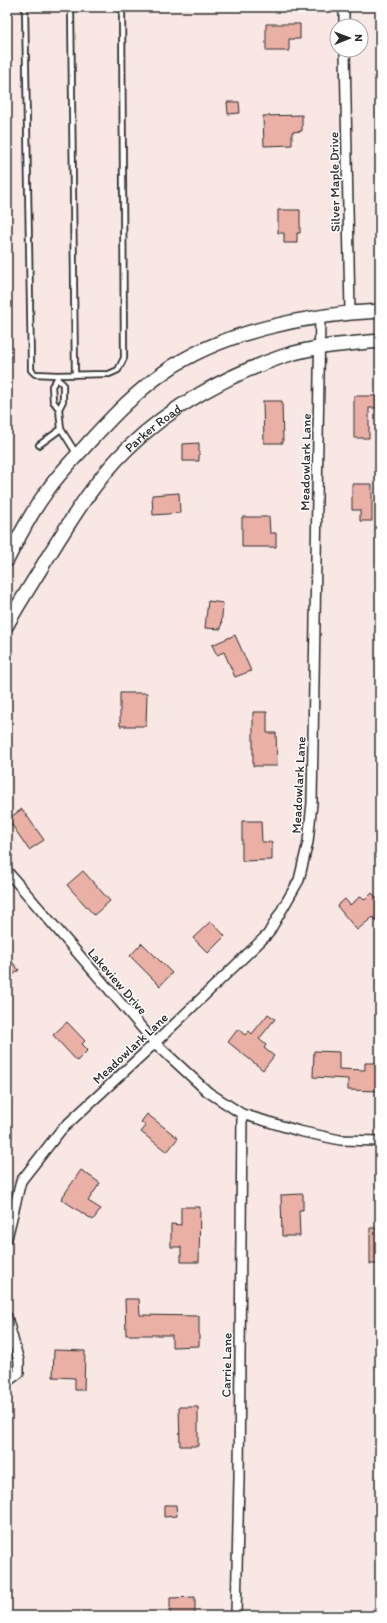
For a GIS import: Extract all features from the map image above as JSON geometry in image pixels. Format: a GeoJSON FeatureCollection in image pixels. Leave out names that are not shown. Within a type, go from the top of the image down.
{"type":"FeatureCollection","features":[{"type":"Feature","properties":{"kind":"main road"},"geometry":{"type":"LineString","coordinates":[[7,560],[45,493],[126,402],[164,372],[189,357],[217,345],[266,328],[320,316],[380,311]]}},
{"type":"Feature","properties":{"kind":"main road","name":"Parker Road"},"geometry":{"type":"LineString","coordinates":[[7,625],[78,507],[128,449],[148,430],[198,396],[240,374],[285,356],[320,348],[380,341]]}},
{"type":"Feature","properties":{"kind":"street"},"geometry":{"type":"LineString","coordinates":[[344,7],[344,18]]}},
{"type":"Feature","properties":{"kind":"street","name":"Silver Maple Drive"},"geometry":{"type":"LineString","coordinates":[[345,58],[350,313]]}},
{"type":"Feature","properties":{"kind":"street","name":"Meadowlark Lane"},"geometry":{"type":"LineString","coordinates":[[7,1238],[21,1181],[60,1130],[155,1043],[268,934],[299,880],[308,842],[312,803],[320,316]]}},
{"type":"Feature","properties":{"kind":"street","name":"Lakeview Drive"},"geometry":{"type":"LineString","coordinates":[[7,871],[155,1043],[208,1092],[242,1114],[299,1131],[340,1140],[380,1141]]}},
{"type":"Feature","properties":{"kind":"street","name":"Carrie Lane"},"geometry":{"type":"LineString","coordinates":[[236,1616],[239,1478],[242,1114]]}},
{"type":"Feature","properties":{"kind":"street"},"geometry":{"type":"LineString","coordinates":[[7,1317],[19,1361],[19,1373],[7,1382]]}},
{"type":"Feature","properties":{"kind":"lane"},"geometry":{"type":"LineString","coordinates":[[25,7],[31,370],[35,374],[57,377],[108,374],[118,370],[124,358],[122,7]]}},
{"type":"Feature","properties":{"kind":"lane"},"geometry":{"type":"LineString","coordinates":[[71,7],[75,375]]}},
{"type":"Feature","properties":{"kind":"lane"},"geometry":{"type":"LineString","coordinates":[[57,377],[52,386],[53,401],[58,409],[61,429],[77,454],[91,440]]}},
{"type":"Feature","properties":{"kind":"lane"},"geometry":{"type":"LineString","coordinates":[[57,377],[63,384],[63,401],[58,409]]}},
{"type":"Feature","properties":{"kind":"lane"},"geometry":{"type":"LineString","coordinates":[[39,445],[61,429]]}},
{"type":"Feature","properties":{"kind":"building"},"geometry":{"type":"Polygon","coordinates":[[[266,24],[300,24],[300,39],[289,39],[289,51],[266,51],[266,24]]]}},
{"type":"Feature","properties":{"kind":"building"},"geometry":{"type":"Polygon","coordinates":[[[227,102],[239,102],[240,113],[228,114],[227,102]]]}},
{"type":"Feature","properties":{"kind":"building"},"geometry":{"type":"Polygon","coordinates":[[[302,115],[302,131],[292,132],[292,145],[264,146],[263,116],[302,115]]]}},
{"type":"Feature","properties":{"kind":"building"},"geometry":{"type":"Polygon","coordinates":[[[278,210],[300,210],[300,233],[297,233],[297,243],[284,243],[284,233],[278,233],[278,210]]]}},
{"type":"Feature","properties":{"kind":"building"},"geometry":{"type":"Polygon","coordinates":[[[354,396],[380,396],[380,408],[369,408],[369,438],[354,438],[354,396]]]}},
{"type":"Feature","properties":{"kind":"building"},"geometry":{"type":"Polygon","coordinates":[[[263,401],[282,401],[283,443],[264,443],[263,401]]]}},
{"type":"Feature","properties":{"kind":"building"},"geometry":{"type":"Polygon","coordinates":[[[199,443],[199,461],[183,461],[183,444],[199,443]]]}},
{"type":"Feature","properties":{"kind":"building"},"geometry":{"type":"Polygon","coordinates":[[[352,484],[372,484],[372,521],[360,521],[360,510],[352,510],[352,484]]]}},
{"type":"Feature","properties":{"kind":"building"},"geometry":{"type":"Polygon","coordinates":[[[179,493],[180,513],[153,515],[152,495],[179,493]]]}},
{"type":"Feature","properties":{"kind":"building"},"geometry":{"type":"Polygon","coordinates":[[[242,517],[269,517],[270,533],[276,533],[276,547],[242,547],[242,517]]]}},
{"type":"Feature","properties":{"kind":"building"},"geometry":{"type":"Polygon","coordinates":[[[208,601],[223,603],[221,629],[205,628],[208,601]]]}},
{"type":"Feature","properties":{"kind":"building"},"geometry":{"type":"Polygon","coordinates":[[[235,635],[251,671],[235,677],[224,652],[217,655],[212,645],[235,635]]]}},
{"type":"Feature","properties":{"kind":"building"},"geometry":{"type":"Polygon","coordinates":[[[120,693],[147,693],[146,726],[120,726],[120,693]]]}},
{"type":"Feature","properties":{"kind":"building"},"geometry":{"type":"Polygon","coordinates":[[[253,712],[267,712],[267,733],[276,733],[277,766],[253,766],[253,712]]]}},
{"type":"Feature","properties":{"kind":"building"},"geometry":{"type":"Polygon","coordinates":[[[22,809],[44,840],[29,850],[8,819],[22,809]]]}},
{"type":"Feature","properties":{"kind":"building"},"geometry":{"type":"Polygon","coordinates":[[[242,821],[261,821],[262,842],[272,842],[272,860],[242,861],[242,821]]]}},
{"type":"Feature","properties":{"kind":"building"},"geometry":{"type":"Polygon","coordinates":[[[83,871],[110,901],[94,915],[67,885],[83,871]]]}},
{"type":"Feature","properties":{"kind":"building"},"geometry":{"type":"Polygon","coordinates":[[[372,893],[380,902],[380,926],[373,917],[357,930],[337,906],[345,899],[350,905],[361,896],[365,900],[372,893]]]}},
{"type":"Feature","properties":{"kind":"building"},"geometry":{"type":"Polygon","coordinates":[[[211,921],[225,936],[208,953],[193,938],[211,921]]]}},
{"type":"Feature","properties":{"kind":"building"},"geometry":{"type":"Polygon","coordinates":[[[142,943],[172,973],[160,986],[130,956],[142,943]]]}},
{"type":"Feature","properties":{"kind":"building"},"geometry":{"type":"Polygon","coordinates":[[[7,956],[19,970],[7,980],[7,956]]]}},
{"type":"Feature","properties":{"kind":"building"},"geometry":{"type":"Polygon","coordinates":[[[268,1014],[275,1019],[259,1039],[266,1045],[264,1048],[274,1056],[263,1070],[228,1042],[238,1029],[245,1035],[249,1031],[252,1034],[268,1014]]]}},
{"type":"Feature","properties":{"kind":"building"},"geometry":{"type":"Polygon","coordinates":[[[67,1022],[85,1041],[82,1044],[88,1050],[77,1061],[53,1035],[67,1022]]]}},
{"type":"Feature","properties":{"kind":"building"},"geometry":{"type":"Polygon","coordinates":[[[314,1051],[339,1052],[339,1069],[365,1070],[365,1063],[380,1063],[380,1091],[348,1090],[348,1079],[313,1077],[314,1051]]]}},
{"type":"Feature","properties":{"kind":"building"},"geometry":{"type":"Polygon","coordinates":[[[147,1114],[178,1138],[167,1152],[141,1132],[146,1126],[141,1122],[147,1114]]]}},
{"type":"Feature","properties":{"kind":"building"},"geometry":{"type":"Polygon","coordinates":[[[81,1170],[100,1183],[88,1201],[101,1209],[93,1220],[61,1199],[81,1170]]]}},
{"type":"Feature","properties":{"kind":"building"},"geometry":{"type":"Polygon","coordinates":[[[303,1194],[303,1210],[299,1210],[300,1236],[282,1236],[281,1195],[303,1194]]]}},
{"type":"Feature","properties":{"kind":"building"},"geometry":{"type":"Polygon","coordinates":[[[181,1207],[200,1207],[199,1262],[181,1262],[181,1247],[171,1247],[171,1224],[181,1225],[181,1207]]]}},
{"type":"Feature","properties":{"kind":"building"},"geometry":{"type":"Polygon","coordinates":[[[370,1228],[380,1228],[380,1264],[370,1264],[370,1228]]]}},
{"type":"Feature","properties":{"kind":"building"},"geometry":{"type":"Polygon","coordinates":[[[125,1299],[139,1299],[140,1315],[199,1316],[199,1346],[172,1347],[172,1335],[126,1335],[125,1299]]]}},
{"type":"Feature","properties":{"kind":"building"},"geometry":{"type":"Polygon","coordinates":[[[54,1350],[85,1351],[84,1390],[75,1390],[75,1378],[53,1377],[54,1350]]]}},
{"type":"Feature","properties":{"kind":"building"},"geometry":{"type":"Polygon","coordinates":[[[179,1407],[198,1407],[198,1446],[180,1446],[179,1407]]]}},
{"type":"Feature","properties":{"kind":"building"},"geometry":{"type":"Polygon","coordinates":[[[164,1505],[176,1505],[177,1516],[164,1517],[164,1505]]]}},
{"type":"Feature","properties":{"kind":"building"},"geometry":{"type":"Polygon","coordinates":[[[195,1597],[195,1616],[170,1616],[170,1598],[195,1597]]]}}]}
